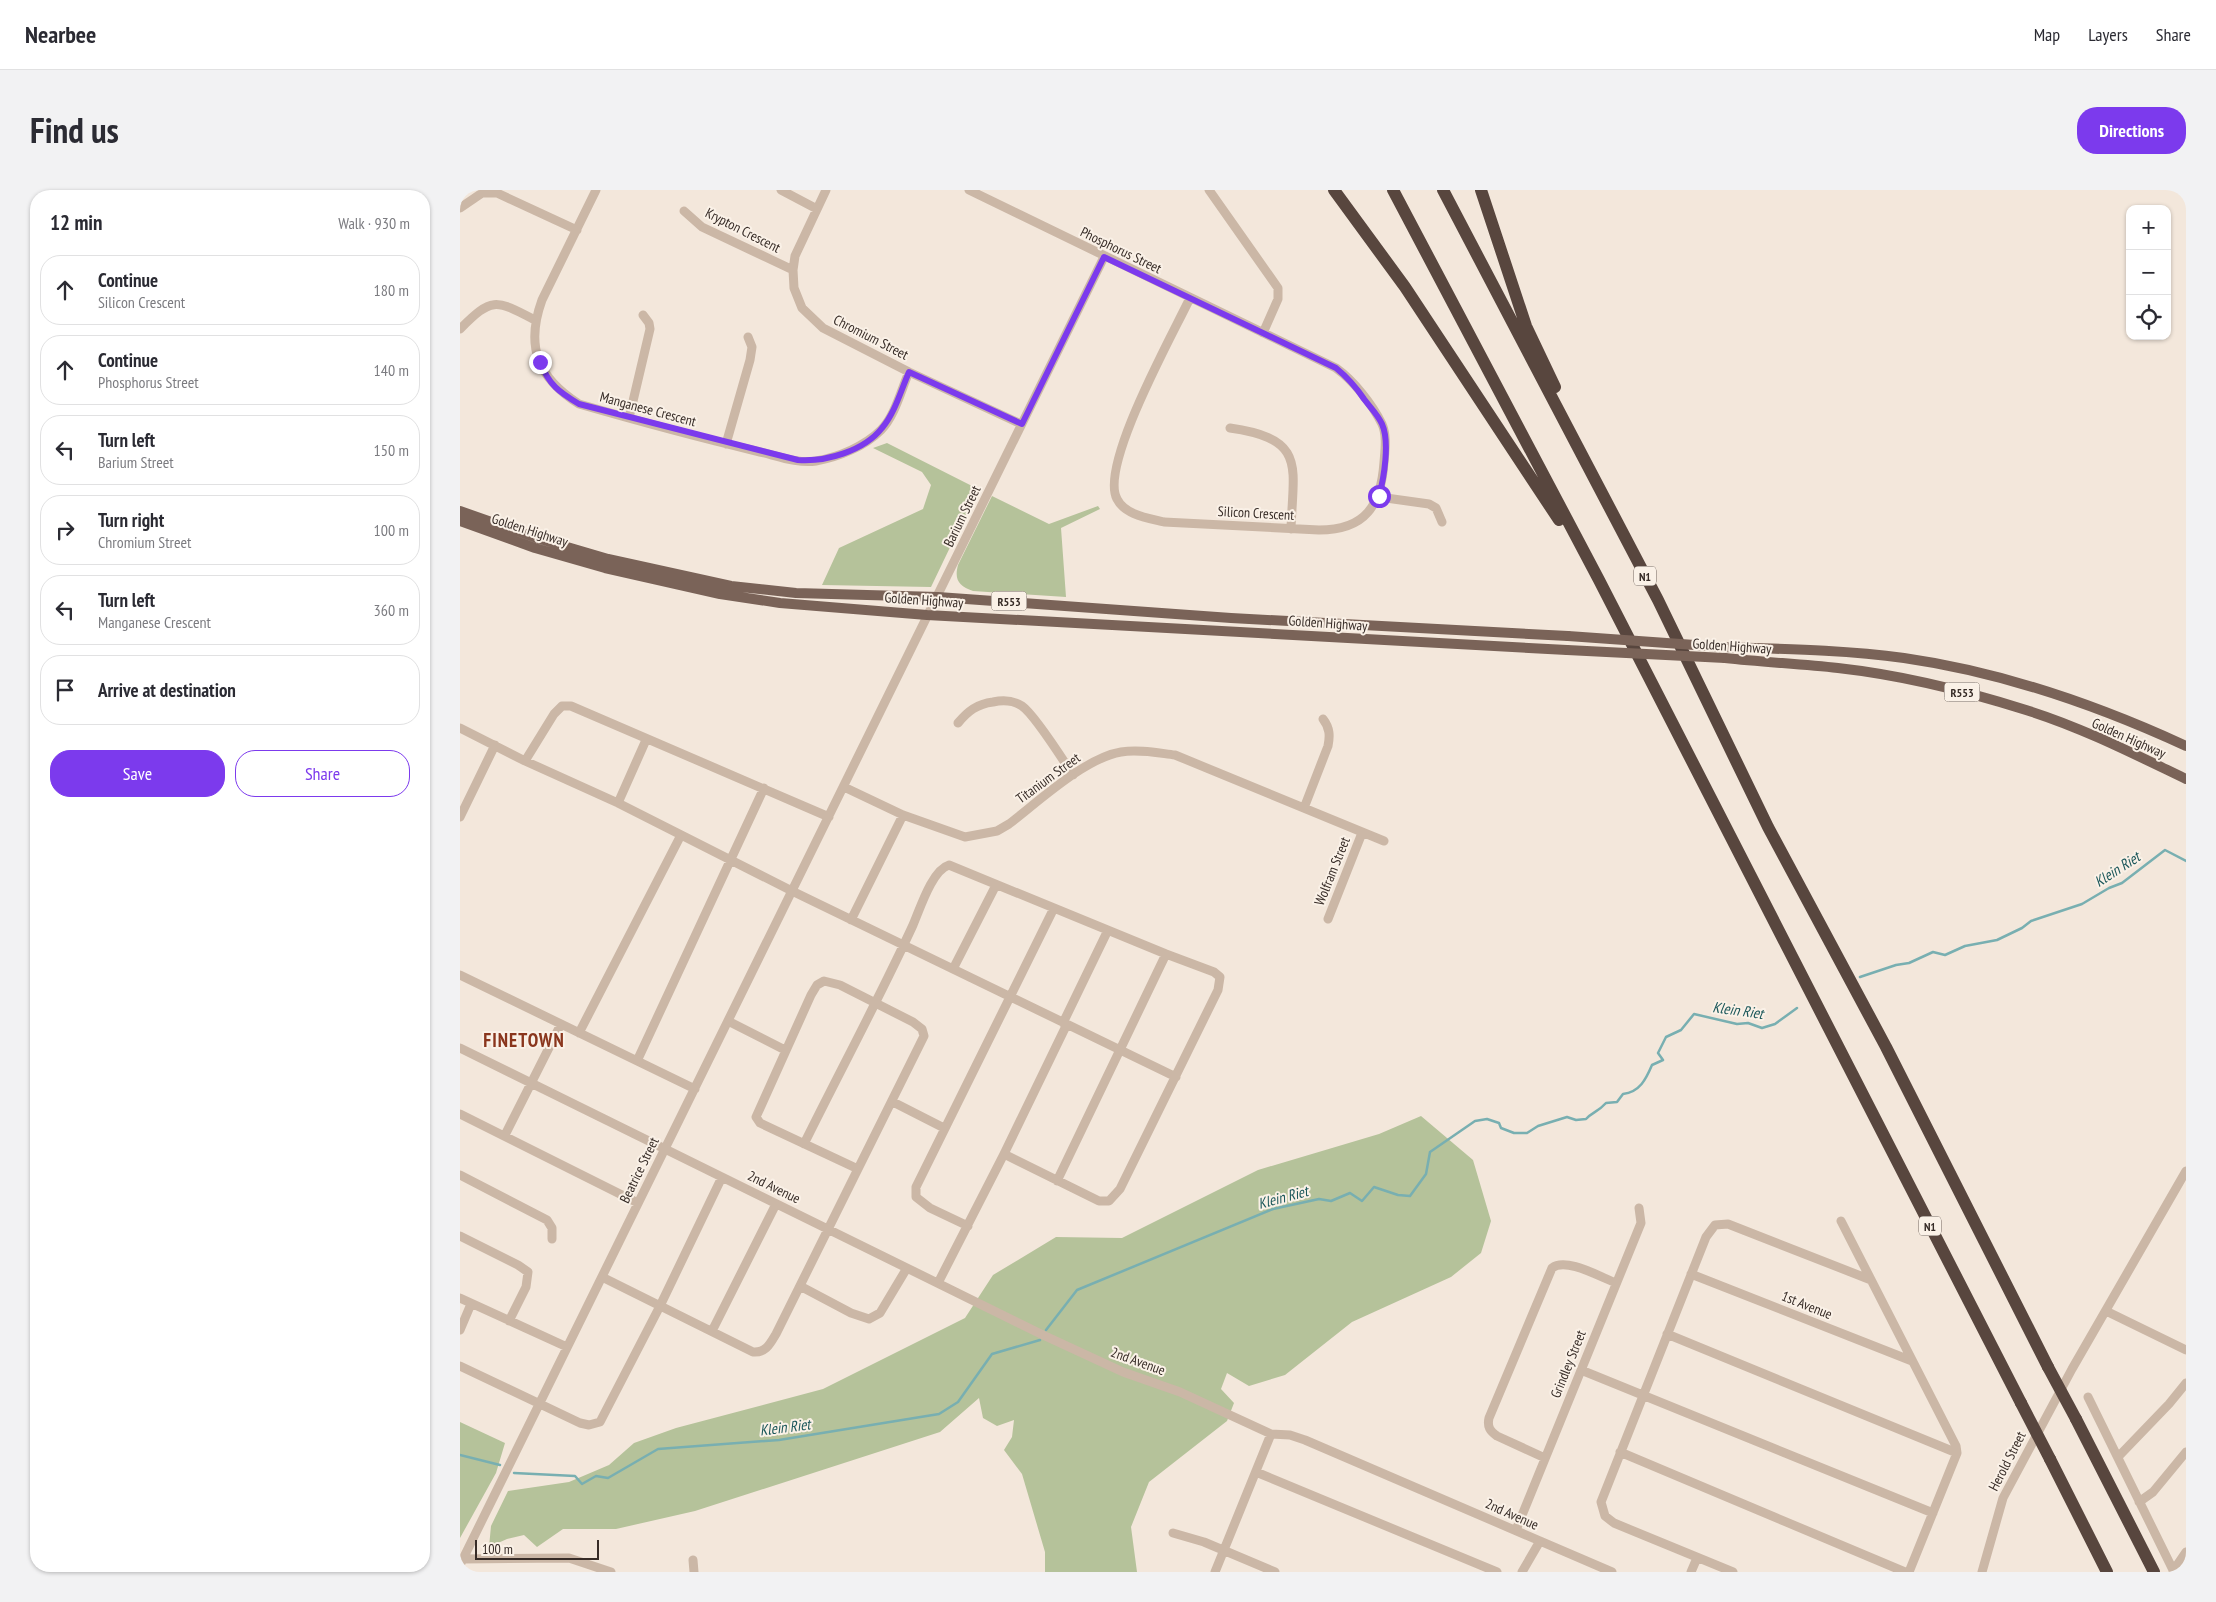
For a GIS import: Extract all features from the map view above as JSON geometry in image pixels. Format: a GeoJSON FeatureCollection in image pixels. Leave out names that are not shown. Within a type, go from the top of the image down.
{"type":"FeatureCollection","features":[{"type":"Feature","properties":{"kind":"highway"},"geometry":{"type":"LineString","coordinates":[[1334,190],[1405,287],[1599,580]]}},
{"type":"Feature","properties":{"kind":"highway","name":"N1"},"geometry":{"type":"LineString","coordinates":[[1393,190],[1599,580],[2107,1572]]}},
{"type":"Feature","properties":{"kind":"highway","name":"N1"},"geometry":{"type":"LineString","coordinates":[[1443,190],[1630,550],[1658,600],[1768,827],[1886,1047],[2154,1572]]}},
{"type":"Feature","properties":{"kind":"highway"},"geometry":{"type":"LineString","coordinates":[[1481,190],[1526,326],[1630,550]]}},
{"type":"Feature","properties":{"kind":"main road","name":"Golden Highway"},"geometry":{"type":"LineString","coordinates":[[460,511],[608,560],[731,586],[796,593],[938,597],[1241,618],[1568,636],[1723,647],[1842,651],[1906,658],[1958,668],[2076,700],[2147,728],[2186,746]]}},
{"type":"Feature","properties":{"kind":"main road","name":"Golden Highway"},"geometry":{"type":"LineString","coordinates":[[460,521],[535,548],[605,568],[720,594],[780,602],[927,615],[1724,658],[1840,668],[1953,689],[2028,710],[2066,724],[2134,754],[2186,780]]}},
{"type":"Feature","properties":{"kind":"street","name":"Manganese Crescent"},"geometry":{"type":"LineString","coordinates":[[596,190],[542,300],[535,320],[535,346],[547,378],[567,397],[579,404],[726,444],[798,460],[815,461],[850,450],[866,442],[882,428],[889,418],[909,372]]}},
{"type":"Feature","properties":{"kind":"street"},"geometry":{"type":"LineString","coordinates":[[781,190],[817,209]]}},
{"type":"Feature","properties":{"kind":"street","name":"Chromium Street"},"geometry":{"type":"LineString","coordinates":[[826,190],[795,256],[793,270],[794,288],[802,308],[823,328],[909,372],[1022,424]]}},
{"type":"Feature","properties":{"kind":"street","name":"Phosphorus Street"},"geometry":{"type":"LineString","coordinates":[[969,190],[1262,333]]}},
{"type":"Feature","properties":{"kind":"street"},"geometry":{"type":"LineString","coordinates":[[1209,190],[1278,288],[1278,299],[1262,333]]}},
{"type":"Feature","properties":{"kind":"street"},"geometry":{"type":"LineString","coordinates":[[460,208],[482,192],[497,193],[577,230]]}},
{"type":"Feature","properties":{"kind":"street","name":"Krypton Crescent"},"geometry":{"type":"LineString","coordinates":[[684,210],[702,228],[793,270]]}},
{"type":"Feature","properties":{"kind":"street","name":"Barium Street"},"geometry":{"type":"LineString","coordinates":[[844,787],[1104,257]]}},
{"type":"Feature","properties":{"kind":"street","name":"Silicon Crescent"},"geometry":{"type":"LineString","coordinates":[[1190,298],[1132,418],[1118,456],[1113,490],[1116,498],[1127,510],[1143,517],[1164,522],[1335,530],[1360,520],[1379,496],[1383,482],[1385,439],[1382,425],[1372,410],[1345,375],[1336,368],[1262,333]]}},
{"type":"Feature","properties":{"kind":"street"},"geometry":{"type":"LineString","coordinates":[[460,329],[481,309],[492,304],[511,307],[535,320]]}},
{"type":"Feature","properties":{"kind":"street"},"geometry":{"type":"LineString","coordinates":[[629,418],[650,329],[643,315]]}},
{"type":"Feature","properties":{"kind":"street"},"geometry":{"type":"LineString","coordinates":[[726,444],[750,360],[752,346],[748,337]]}},
{"type":"Feature","properties":{"kind":"street"},"geometry":{"type":"LineString","coordinates":[[1230,428],[1256,433],[1282,446],[1288,453],[1293,465],[1290,529]]}},
{"type":"Feature","properties":{"kind":"street"},"geometry":{"type":"LineString","coordinates":[[1379,496],[1429,504],[1437,511],[1442,522]]}},
{"type":"Feature","properties":{"kind":"street"},"geometry":{"type":"LineString","coordinates":[[958,723],[969,710],[983,703],[1004,700],[1016,703],[1031,714],[1073,775]]}},
{"type":"Feature","properties":{"kind":"street"},"geometry":{"type":"LineString","coordinates":[[525,761],[554,714],[558,709],[566,706],[829,817]]}},
{"type":"Feature","properties":{"kind":"street"},"geometry":{"type":"LineString","coordinates":[[1304,808],[1328,746],[1330,735],[1323,719]]}},
{"type":"Feature","properties":{"kind":"street"},"geometry":{"type":"LineString","coordinates":[[460,728],[525,761],[618,803],[851,920],[1176,1077]]}},
{"type":"Feature","properties":{"kind":"street"},"geometry":{"type":"LineString","coordinates":[[618,803],[646,740]]}},
{"type":"Feature","properties":{"kind":"street"},"geometry":{"type":"LineString","coordinates":[[460,817],[464,799],[495,746]]}},
{"type":"Feature","properties":{"kind":"street","name":"Titanium Street"},"geometry":{"type":"LineString","coordinates":[[844,787],[903,815],[965,837],[982,835],[997,831],[1009,824],[1089,765],[1120,752],[1144,751],[1175,755],[1384,841]]}},
{"type":"Feature","properties":{"kind":"street","name":"Beatrice Street"},"geometry":{"type":"LineString","coordinates":[[462,1562],[844,787]]}},
{"type":"Feature","properties":{"kind":"street"},"geometry":{"type":"LineString","coordinates":[[637,1061],[732,861],[764,788]]}},
{"type":"Feature","properties":{"kind":"street"},"geometry":{"type":"LineString","coordinates":[[851,920],[903,815]]}},
{"type":"Feature","properties":{"kind":"street","name":"Wolfram Street"},"geometry":{"type":"LineString","coordinates":[[1328,919],[1362,833]]}},
{"type":"Feature","properties":{"kind":"street"},"geometry":{"type":"LineString","coordinates":[[579,1033],[681,835]]}},
{"type":"Feature","properties":{"kind":"street"},"geometry":{"type":"LineString","coordinates":[[804,1144],[936,876],[945,866],[953,866],[1214,972],[1220,977],[1220,982],[1176,1077],[1114,1197],[1109,1201],[1099,1201],[1004,1154]]}},
{"type":"Feature","properties":{"kind":"street"},"geometry":{"type":"LineString","coordinates":[[952,969],[996,885]]}},
{"type":"Feature","properties":{"kind":"street"},"geometry":{"type":"LineString","coordinates":[[968,1226],[922,1204],[915,1193],[919,1180],[1008,996],[1054,908]]}},
{"type":"Feature","properties":{"kind":"street"},"geometry":{"type":"LineString","coordinates":[[938,1283],[1004,1154],[1108,930]]}},
{"type":"Feature","properties":{"kind":"street"},"geometry":{"type":"LineString","coordinates":[[1058,1181],[1166,954]]}},
{"type":"Feature","properties":{"kind":"street"},"geometry":{"type":"LineString","coordinates":[[460,975],[694,1089]]}},
{"type":"Feature","properties":{"kind":"street"},"geometry":{"type":"LineString","coordinates":[[602,1277],[753,1352],[760,1353],[768,1348],[892,1102],[922,1040],[923,1032],[913,1022],[830,981],[820,982],[815,988],[785,1050],[756,1117],[760,1123],[858,1169]]}},
{"type":"Feature","properties":{"kind":"street"},"geometry":{"type":"LineString","coordinates":[[728,1021],[785,1050]]}},
{"type":"Feature","properties":{"kind":"street"},"geometry":{"type":"LineString","coordinates":[[505,1135],[561,1024]]}},
{"type":"Feature","properties":{"kind":"street","name":"2nd Avenue"},"geometry":{"type":"LineString","coordinates":[[460,1048],[1106,1364],[1166,1386],[1271,1434],[1290,1435],[1305,1440],[1516,1530],[1595,1569],[1612,1572]]}},
{"type":"Feature","properties":{"kind":"street"},"geometry":{"type":"LineString","coordinates":[[892,1102],[944,1128]]}},
{"type":"Feature","properties":{"kind":"street"},"geometry":{"type":"LineString","coordinates":[[460,1114],[638,1203]]}},
{"type":"Feature","properties":{"kind":"street","name":"Herold Street"},"geometry":{"type":"LineString","coordinates":[[1982,1572],[2003,1498],[2072,1369],[2186,1171]]}},
{"type":"Feature","properties":{"kind":"street"},"geometry":{"type":"LineString","coordinates":[[460,1176],[544,1218],[551,1225],[552,1239]]}},
{"type":"Feature","properties":{"kind":"street"},"geometry":{"type":"LineString","coordinates":[[460,1366],[580,1423],[595,1425],[600,1422],[660,1306],[722,1177]]}},
{"type":"Feature","properties":{"kind":"street"},"geometry":{"type":"LineString","coordinates":[[712,1331],[776,1204]]}},
{"type":"Feature","properties":{"kind":"street","name":"Grindley Street"},"geometry":{"type":"LineString","coordinates":[[1516,1530],[1641,1223],[1638,1208]]}},
{"type":"Feature","properties":{"kind":"street"},"geometry":{"type":"LineString","coordinates":[[1620,1452],[1907,1572],[1957,1453],[1956,1446],[1841,1221]]}},
{"type":"Feature","properties":{"kind":"street"},"geometry":{"type":"LineString","coordinates":[[1733,1572],[1614,1523],[1605,1516],[1601,1502],[1642,1395],[1711,1228],[1720,1223],[1728,1224],[1871,1280]]}},
{"type":"Feature","properties":{"kind":"street"},"geometry":{"type":"LineString","coordinates":[[460,1236],[518,1265],[528,1272],[526,1287],[509,1322]]}},
{"type":"Feature","properties":{"kind":"street"},"geometry":{"type":"LineString","coordinates":[[1545,1458],[1490,1432],[1488,1425],[1550,1273],[1558,1264],[1568,1264],[1616,1283]]}},
{"type":"Feature","properties":{"kind":"street"},"geometry":{"type":"LineString","coordinates":[[800,1286],[851,1313],[869,1319],[880,1313],[907,1268]]}},
{"type":"Feature","properties":{"kind":"street","name":"1st Avenue"},"geometry":{"type":"LineString","coordinates":[[1691,1274],[1912,1361]]}},
{"type":"Feature","properties":{"kind":"street"},"geometry":{"type":"LineString","coordinates":[[460,1298],[567,1347]]}},
{"type":"Feature","properties":{"kind":"street"},"geometry":{"type":"LineString","coordinates":[[460,1330],[471,1304]]}},
{"type":"Feature","properties":{"kind":"street"},"geometry":{"type":"LineString","coordinates":[[2106,1311],[2186,1350]]}},
{"type":"Feature","properties":{"kind":"street"},"geometry":{"type":"LineString","coordinates":[[1667,1334],[1957,1453]]}},
{"type":"Feature","properties":{"kind":"street"},"geometry":{"type":"LineString","coordinates":[[1581,1370],[1933,1513]]}},
{"type":"Feature","properties":{"kind":"street"},"geometry":{"type":"LineString","coordinates":[[2118,1457],[2170,1404],[2186,1383]]}},
{"type":"Feature","properties":{"kind":"street"},"geometry":{"type":"LineString","coordinates":[[2088,1397],[2174,1572]]}},
{"type":"Feature","properties":{"kind":"street"},"geometry":{"type":"LineString","coordinates":[[1215,1572],[1271,1434]]}},
{"type":"Feature","properties":{"kind":"street"},"geometry":{"type":"LineString","coordinates":[[2140,1502],[2153,1492],[2186,1452]]}},
{"type":"Feature","properties":{"kind":"street"},"geometry":{"type":"LineString","coordinates":[[1256,1472],[1497,1572]]}},
{"type":"Feature","properties":{"kind":"street"},"geometry":{"type":"LineString","coordinates":[[1173,1533],[1204,1542],[1275,1572]]}},
{"type":"Feature","properties":{"kind":"street"},"geometry":{"type":"LineString","coordinates":[[1522,1572],[1540,1541]]}},
{"type":"Feature","properties":{"kind":"street"},"geometry":{"type":"LineString","coordinates":[[2174,1572],[2186,1552]]}},
{"type":"Feature","properties":{"kind":"street"},"geometry":{"type":"LineString","coordinates":[[462,1562],[569,1558],[611,1572]]}},
{"type":"Feature","properties":{"kind":"street"},"geometry":{"type":"LineString","coordinates":[[1692,1572],[1697,1558]]}},
{"type":"Feature","properties":{"kind":"street"},"geometry":{"type":"LineString","coordinates":[[693,1560],[694,1572]]}},
{"type":"Feature","properties":{"kind":"green space"},"geometry":{"type":"Polygon","coordinates":[[[887,443],[978,489],[931,587],[822,585],[839,548],[923,509],[931,485],[922,472],[873,448],[887,443]]]}},
{"type":"Feature","properties":{"kind":"green space"},"geometry":{"type":"Polygon","coordinates":[[[992,496],[1049,524],[1098,506],[1100,509],[1061,528],[1066,597],[973,591],[961,585],[957,578],[958,565],[992,496]]]}},
{"type":"Feature","properties":{"kind":"green space"},"geometry":{"type":"Polygon","coordinates":[[[1421,1116],[1473,1160],[1491,1221],[1481,1253],[1451,1277],[1352,1322],[1285,1375],[1249,1386],[1227,1373],[1221,1389],[1234,1403],[1227,1421],[1149,1482],[1131,1527],[1137,1572],[1045,1572],[1045,1552],[1022,1474],[1004,1450],[1012,1437],[1014,1420],[997,1426],[983,1418],[979,1398],[940,1432],[695,1511],[616,1529],[563,1529],[537,1547],[524,1535],[507,1539],[489,1547],[491,1526],[508,1491],[569,1482],[609,1465],[634,1443],[676,1428],[823,1389],[965,1318],[993,1275],[1056,1237],[1122,1238],[1258,1170],[1379,1134],[1421,1116]]]}},
{"type":"Feature","properties":{"kind":"green space"},"geometry":{"type":"Polygon","coordinates":[[[460,1422],[505,1443],[496,1473],[460,1538],[460,1422]]]}},
{"type":"Feature","properties":{"kind":"waterway","name":"Klein Riet"},"geometry":{"type":"LineString","coordinates":[[1860,977],[1896,965],[1909,963],[1933,952],[1945,955],[1965,946],[1997,940],[2022,928],[2031,921],[2082,904],[2109,888],[2122,883],[2165,850],[2186,861]]}},
{"type":"Feature","properties":{"kind":"waterway","name":"Klein Riet"},"geometry":{"type":"LineString","coordinates":[[1046,1330],[1077,1290],[1273,1209],[1319,1199],[1331,1201],[1350,1193],[1362,1201],[1374,1187],[1398,1195],[1410,1196],[1426,1174],[1430,1152],[1475,1121],[1487,1119],[1499,1123],[1501,1128],[1514,1133],[1527,1133],[1538,1126],[1567,1117],[1576,1120],[1586,1119],[1606,1103],[1617,1102],[1623,1094],[1638,1088],[1645,1080],[1652,1065],[1663,1060],[1658,1053],[1666,1037],[1681,1030],[1694,1014],[1737,1024],[1748,1023],[1762,1028],[1775,1024],[1797,1008]]}},
{"type":"Feature","properties":{"kind":"waterway","name":"Klein Riet"},"geometry":{"type":"LineString","coordinates":[[514,1473],[575,1476],[582,1484],[596,1476],[608,1478],[658,1449],[779,1440],[939,1414],[958,1402],[992,1354],[1040,1340]]}},
{"type":"Feature","properties":{"kind":"waterway","name":"Klein Riet"},"geometry":{"type":"LineString","coordinates":[[460,1455],[500,1465]]}},
{"type":"Feature","properties":{"kind":"district","name":"FINETOWN"},"geometry":{"type":"Point","coordinates":[524,1040]}},
{"type":"Feature","properties":{"kind":"route"},"geometry":{"type":"LineString","coordinates":[[540,362],[547,378],[556,388],[579,404],[726,444],[798,460],[815,461],[850,450],[866,442],[882,428],[889,418],[909,372],[1022,424],[1104,257],[1336,368],[1345,375],[1382,425],[1385,439],[1385,456],[1383,482],[1379,496]]}}]}
